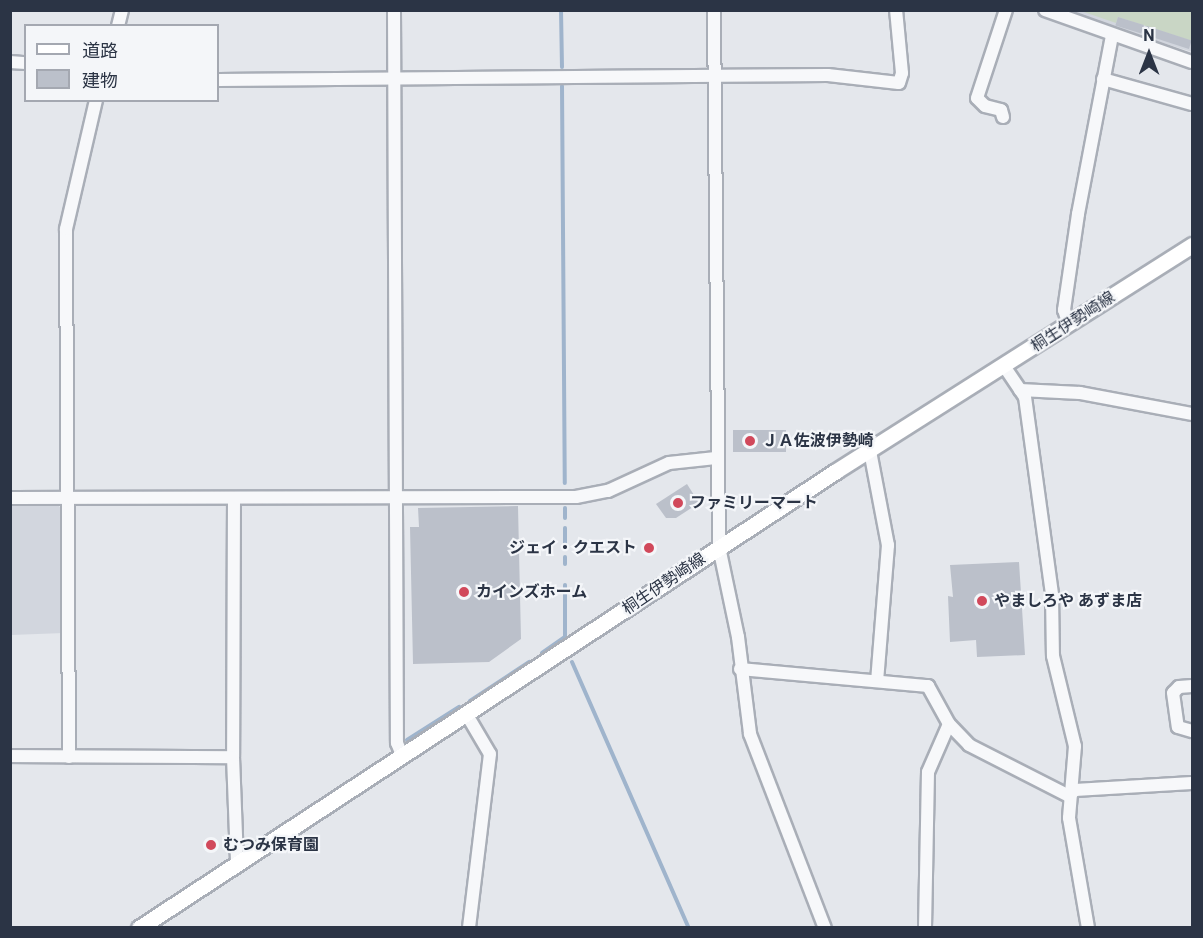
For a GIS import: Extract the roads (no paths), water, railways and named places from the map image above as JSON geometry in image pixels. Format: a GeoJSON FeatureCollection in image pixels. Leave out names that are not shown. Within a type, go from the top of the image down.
{"type":"FeatureCollection","features":[{"type":"Feature","properties":{"kind":"main road","name":"桐生伊勢崎線"},"geometry":{"type":"LineString","coordinates":[[138,927],[237,861],[403,757],[719,547],[1192,245]]}},
{"type":"Feature","properties":{"kind":"street"},"geometry":{"type":"LineString","coordinates":[[394,10],[397,743],[403,757]]}},
{"type":"Feature","properties":{"kind":"street"},"geometry":{"type":"LineString","coordinates":[[714,10],[716,458],[719,547],[738,637],[740,669],[752,741],[825,927]]}},
{"type":"Feature","properties":{"kind":"street"},"geometry":{"type":"LineString","coordinates":[[219,80],[828,75],[898,83],[902,73],[896,10]]}},
{"type":"Feature","properties":{"kind":"street"},"geometry":{"type":"LineString","coordinates":[[1003,117],[1001,111],[985,106],[977,98],[1006,10]]}},
{"type":"Feature","properties":{"kind":"street"},"geometry":{"type":"LineString","coordinates":[[1045,10],[1192,62]]}},
{"type":"Feature","properties":{"kind":"street"},"geometry":{"type":"LineString","coordinates":[[1069,325],[1064,310],[1112,35]]}},
{"type":"Feature","properties":{"kind":"street"},"geometry":{"type":"LineString","coordinates":[[1103,79],[1192,104]]}},
{"type":"Feature","properties":{"kind":"street"},"geometry":{"type":"LineString","coordinates":[[69,757],[66,229],[96,102]]}},
{"type":"Feature","properties":{"kind":"street"},"geometry":{"type":"LineString","coordinates":[[1004,366],[1025,397],[1053,595],[1053,656],[1075,746],[1069,796],[1088,927]]}},
{"type":"Feature","properties":{"kind":"street"},"geometry":{"type":"LineString","coordinates":[[1020,390],[1080,393],[1192,414]]}},
{"type":"Feature","properties":{"kind":"street"},"geometry":{"type":"LineString","coordinates":[[870,451],[888,545],[877,681]]}},
{"type":"Feature","properties":{"kind":"street"},"geometry":{"type":"LineString","coordinates":[[10,498],[590,496],[669,463],[716,458]]}},
{"type":"Feature","properties":{"kind":"street"},"geometry":{"type":"LineString","coordinates":[[234,498],[233,757],[237,861]]}},
{"type":"Feature","properties":{"kind":"street"},"geometry":{"type":"LineString","coordinates":[[740,669],[928,686],[949,724],[969,745],[1069,796]]}},
{"type":"Feature","properties":{"kind":"street"},"geometry":{"type":"LineString","coordinates":[[1192,686],[1177,688],[1173,693],[1179,727],[1192,731]]}},
{"type":"Feature","properties":{"kind":"street"},"geometry":{"type":"LineString","coordinates":[[467,715],[490,754],[469,927]]}},
{"type":"Feature","properties":{"kind":"street"},"geometry":{"type":"LineString","coordinates":[[925,927],[928,772],[949,724]]}},
{"type":"Feature","properties":{"kind":"street"},"geometry":{"type":"LineString","coordinates":[[10,756],[233,757]]}},
{"type":"Feature","properties":{"kind":"street"},"geometry":{"type":"LineString","coordinates":[[1069,796],[1075,790],[1192,783]]}},
{"type":"Feature","properties":{"kind":"waterway"},"geometry":{"type":"LineString","coordinates":[[561,10],[562,67]]}},
{"type":"Feature","properties":{"kind":"waterway"},"geometry":{"type":"LineString","coordinates":[[562,86],[565,483]]}},
{"type":"Feature","properties":{"kind":"waterway"},"geometry":{"type":"LineString","coordinates":[[565,508],[565,518]]}},
{"type":"Feature","properties":{"kind":"waterway"},"geometry":{"type":"LineString","coordinates":[[565,528],[565,546]]}},
{"type":"Feature","properties":{"kind":"waterway"},"geometry":{"type":"LineString","coordinates":[[565,557],[565,564]]}},
{"type":"Feature","properties":{"kind":"waterway"},"geometry":{"type":"LineString","coordinates":[[542,653],[565,637],[565,585]]}},
{"type":"Feature","properties":{"kind":"waterway"},"geometry":{"type":"LineString","coordinates":[[470,701],[529,662]]}},
{"type":"Feature","properties":{"kind":"waterway"},"geometry":{"type":"LineString","coordinates":[[572,662],[689,928]]}},
{"type":"Feature","properties":{"kind":"waterway"},"geometry":{"type":"LineString","coordinates":[[407,740],[459,707]]}},
{"type":"Feature","properties":{"kind":"place","name":"ＪＡ佐波伊勢崎"},"geometry":{"type":"Point","coordinates":[750,441]}},
{"type":"Feature","properties":{"kind":"place","name":"ファミリーマート"},"geometry":{"type":"Point","coordinates":[678,503]}},
{"type":"Feature","properties":{"kind":"place","name":"ジェイ・クエスト"},"geometry":{"type":"Point","coordinates":[649,548]}},
{"type":"Feature","properties":{"kind":"place","name":"カインズホーム"},"geometry":{"type":"Point","coordinates":[464,592]}},
{"type":"Feature","properties":{"kind":"place","name":"やましろや あずま店"},"geometry":{"type":"Point","coordinates":[982,601]}},
{"type":"Feature","properties":{"kind":"place","name":"むつみ保育園"},"geometry":{"type":"Point","coordinates":[211,845]}}]}
